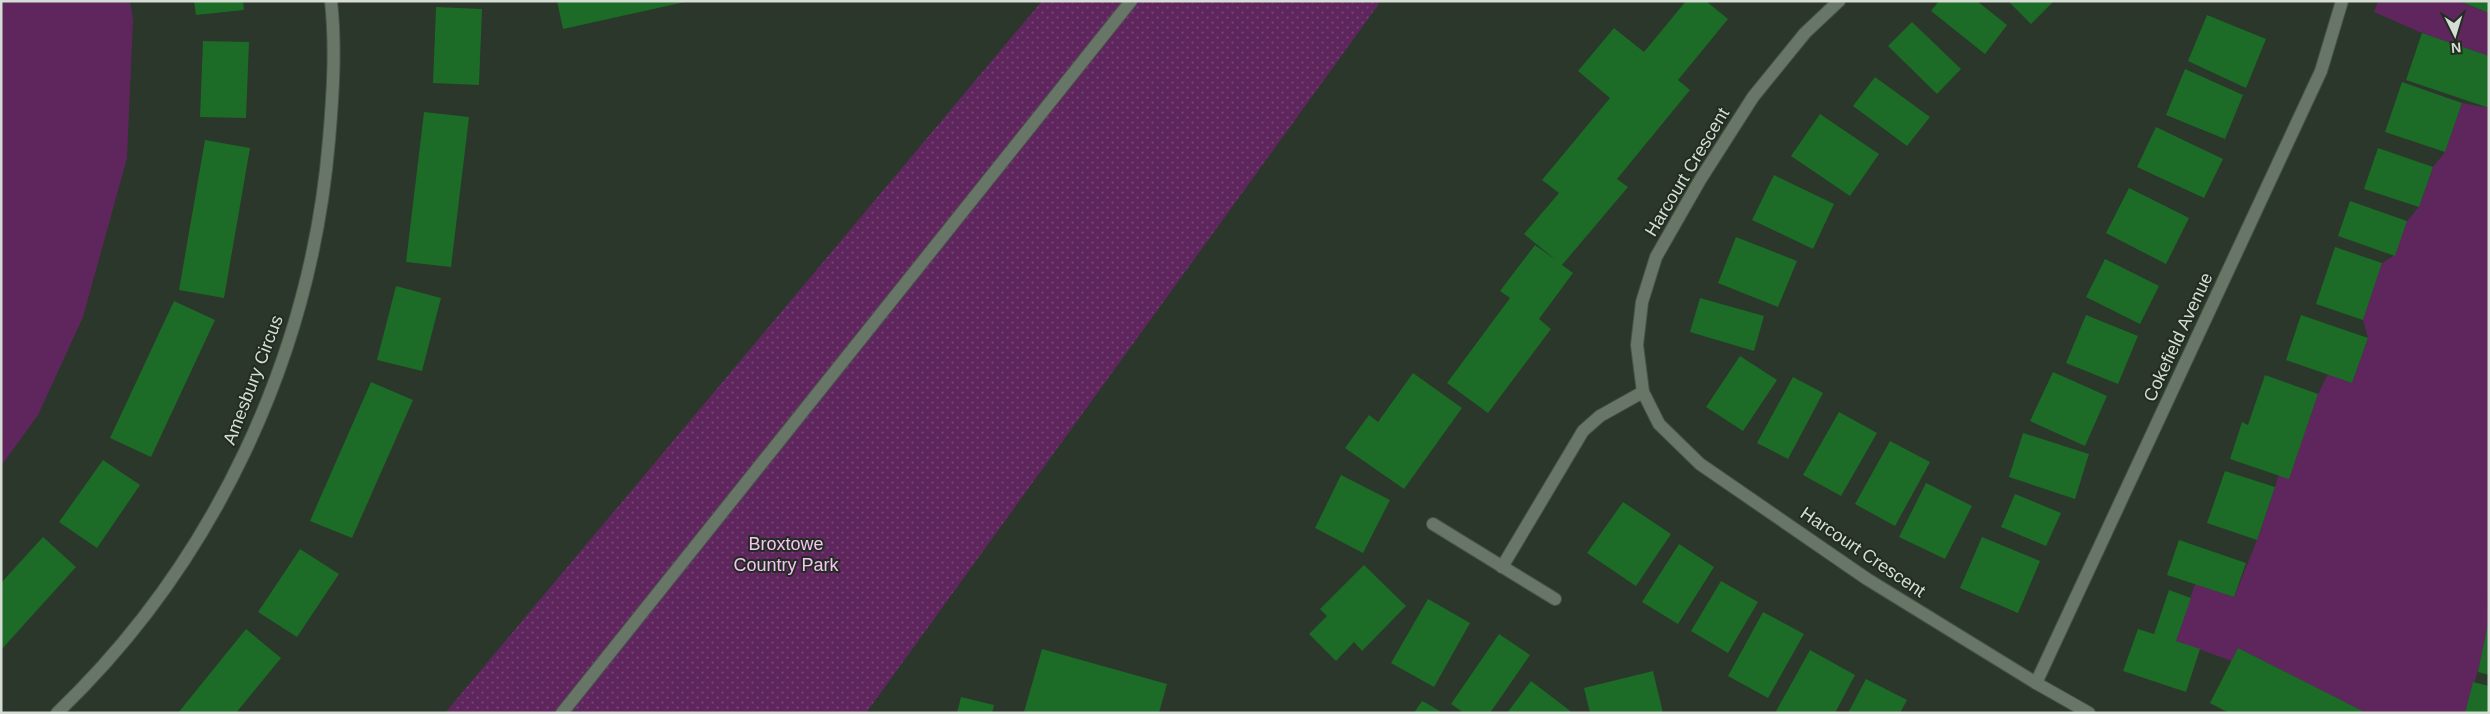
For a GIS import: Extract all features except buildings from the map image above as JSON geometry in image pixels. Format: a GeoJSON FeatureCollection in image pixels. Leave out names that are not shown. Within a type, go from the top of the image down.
{"type":"FeatureCollection","features":[{"type":"Feature","properties":{"kind":"street","name":"Amesbury Circus"},"geometry":{"type":"LineString","coordinates":[[57,713],[83,688],[137,626],[185,559],[227,489],[262,415],[291,338],[312,260],[324,188],[333,97],[331,1]]}},
{"type":"Feature","properties":{"kind":"street"},"geometry":{"type":"LineString","coordinates":[[562,713],[1131,1]]}},
{"type":"Feature","properties":{"kind":"street","name":"Harcourt Crescent"},"geometry":{"type":"LineString","coordinates":[[1840,1],[1804,33],[1753,97],[1700,180],[1656,257],[1642,302],[1637,345],[1643,392],[1659,424],[1700,464],[1867,579],[2036,683],[2089,713]]}},
{"type":"Feature","properties":{"kind":"street","name":"Cokefield Avenue"},"geometry":{"type":"LineString","coordinates":[[2036,683],[2321,71],[2342,1]]}},
{"type":"Feature","properties":{"kind":"street"},"geometry":{"type":"LineString","coordinates":[[1502,567],[1583,431],[1600,416],[1643,392]]}},
{"type":"Feature","properties":{"kind":"street"},"geometry":{"type":"LineString","coordinates":[[1433,524],[1555,599]]}},
{"type":"Feature","properties":{"kind":"green space"},"geometry":{"type":"Polygon","coordinates":[[[1,1],[130,1],[133,20],[127,158],[83,317],[38,415],[1,466],[1,1]]]}},
{"type":"Feature","properties":{"kind":"green space","name":"Broxtowe Country Park"},"geometry":{"type":"Polygon","coordinates":[[[1042,1],[1381,1],[866,713],[445,713],[1042,1]]]}},
{"type":"Feature","properties":{"kind":"green space"},"geometry":{"type":"Polygon","coordinates":[[[2378,1],[2458,1],[2489,13],[2489,56],[2422,33],[2374,12],[2378,1]]]}},
{"type":"Feature","properties":{"kind":"green space"},"geometry":{"type":"Polygon","coordinates":[[[2462,103],[2489,108],[2489,588],[2487,634],[2465,713],[2366,713],[2238,648],[2232,661],[2176,641],[2195,584],[2234,597],[2257,540],[2279,475],[2289,478],[2318,394],[2328,374],[2352,383],[2368,338],[2363,320],[2382,263],[2395,255],[2407,221],[2419,207],[2433,167],[2445,152],[2462,103]]]}}]}
